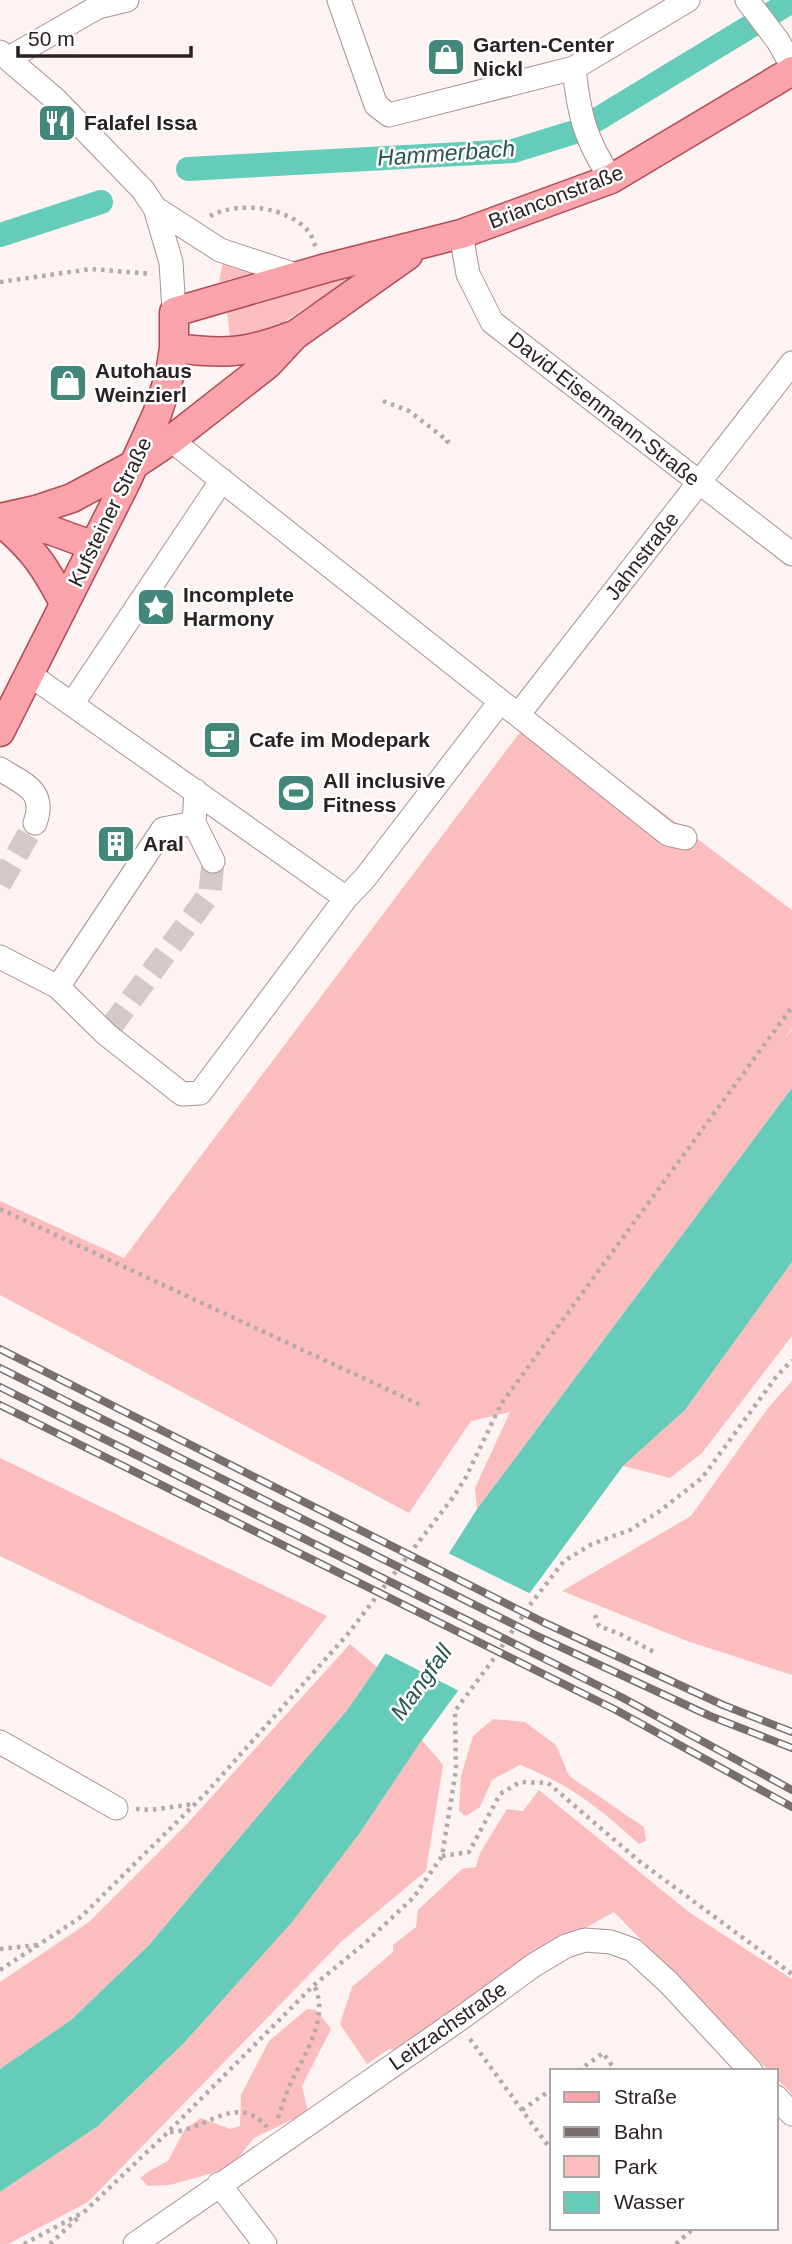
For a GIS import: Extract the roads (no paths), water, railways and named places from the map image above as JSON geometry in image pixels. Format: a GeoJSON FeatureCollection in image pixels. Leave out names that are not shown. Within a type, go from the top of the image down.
{"type":"FeatureCollection","features":[{"type":"Feature","properties":{"kind":"main road","name":"Brianconstraße"},"geometry":{"type":"LineString","coordinates":[[174,312],[461,233],[611,179],[792,68]]}},
{"type":"Feature","properties":{"kind":"main road","name":"Brianconstraße"},"geometry":{"type":"LineString","coordinates":[[0,519],[72,498],[135,464],[171,440],[268,364],[295,335],[421,245]]}},
{"type":"Feature","properties":{"kind":"main road","name":"Kufsteiner Straße"},"geometry":{"type":"LineString","coordinates":[[0,732],[135,464],[157,414],[170,373],[174,348],[174,312]]}},
{"type":"Feature","properties":{"kind":"main road","name":"Brianconstraße"},"geometry":{"type":"LineString","coordinates":[[174,348],[218,353],[238,351],[259,348],[295,335]]}},
{"type":"Feature","properties":{"kind":"main road"},"geometry":{"type":"LineString","coordinates":[[0,519],[34,525],[94,546]]}},
{"type":"Feature","properties":{"kind":"main road"},"geometry":{"type":"LineString","coordinates":[[0,519],[44,565],[64,603]]}},
{"type":"Feature","properties":{"kind":"street"},"geometry":{"type":"LineString","coordinates":[[4,55],[98,8],[127,0]]}},
{"type":"Feature","properties":{"kind":"street"},"geometry":{"type":"LineString","coordinates":[[339,0],[376,105],[389,115],[574,68],[688,0]]}},
{"type":"Feature","properties":{"kind":"street"},"geometry":{"type":"LineString","coordinates":[[748,2],[778,41],[792,68]]}},
{"type":"Feature","properties":{"kind":"street","name":"Kufsteiner Straße"},"geometry":{"type":"LineString","coordinates":[[4,55],[55,99],[143,190],[155,208],[164,234],[172,275],[174,312]]}},
{"type":"Feature","properties":{"kind":"street"},"geometry":{"type":"LineString","coordinates":[[574,68],[578,109],[593,152],[611,179]]}},
{"type":"Feature","properties":{"kind":"street"},"geometry":{"type":"LineString","coordinates":[[155,208],[220,250],[312,272]]}},
{"type":"Feature","properties":{"kind":"street","name":"David-Eisenmann-Straße"},"geometry":{"type":"LineString","coordinates":[[461,233],[468,274],[492,322],[792,554]]}},
{"type":"Feature","properties":{"kind":"street","name":"Jahnstraße"},"geometry":{"type":"LineString","coordinates":[[0,957],[58,987],[182,1094],[200,1093],[346,898],[699,482],[792,363]]}},
{"type":"Feature","properties":{"kind":"street"},"geometry":{"type":"LineString","coordinates":[[171,440],[667,835],[685,838]]}},
{"type":"Feature","properties":{"kind":"street"},"geometry":{"type":"LineString","coordinates":[[72,704],[222,480]]}},
{"type":"Feature","properties":{"kind":"street"},"geometry":{"type":"LineString","coordinates":[[29,674],[346,898]]}},
{"type":"Feature","properties":{"kind":"street"},"geometry":{"type":"LineString","coordinates":[[0,769],[31,789],[38,797],[40,809],[35,822]]}},
{"type":"Feature","properties":{"kind":"street"},"geometry":{"type":"LineString","coordinates":[[196,791],[194,823],[213,862]]}},
{"type":"Feature","properties":{"kind":"street"},"geometry":{"type":"LineString","coordinates":[[58,987],[163,829],[194,823]]}},
{"type":"Feature","properties":{"kind":"street"},"geometry":{"type":"LineString","coordinates":[[0,1742],[116,1808]]}},
{"type":"Feature","properties":{"kind":"street","name":"Leitzachstraße"},"geometry":{"type":"LineString","coordinates":[[135,2244],[219,2184],[269,2143],[457,2021],[534,1965],[566,1946],[585,1940],[611,1942],[633,1950],[669,1983],[749,2069]]}},
{"type":"Feature","properties":{"kind":"street"},"geometry":{"type":"LineString","coordinates":[[778,2099],[792,2114]]}},
{"type":"Feature","properties":{"kind":"street"},"geometry":{"type":"LineString","coordinates":[[219,2184],[265,2244]]}},
{"type":"Feature","properties":{"kind":"water","name":"Mangfall"},"geometry":{"type":"Polygon","coordinates":[[[792,1088],[792,1262],[685,1410],[623,1466],[422,1740],[359,1834],[292,1922],[183,2044],[98,2126],[0,2192],[0,2069],[71,2020],[149,1945],[348,1709],[477,1509],[792,1088]]]}},
{"type":"Feature","properties":{"kind":"waterway","name":"Hammerbach"},"geometry":{"type":"LineString","coordinates":[[188,169],[513,151],[578,131],[792,1]]}},
{"type":"Feature","properties":{"kind":"waterway","name":"Hammerbach"},"geometry":{"type":"LineString","coordinates":[[0,235],[101,202]]}},
{"type":"Feature","properties":{"kind":"tunnel"},"geometry":{"type":"LineString","coordinates":[[0,884],[35,823]]}},
{"type":"Feature","properties":{"kind":"tunnel"},"geometry":{"type":"LineString","coordinates":[[111,1027],[210,893],[213,861]]}},
{"type":"Feature","properties":{"kind":"railway"},"geometry":{"type":"LineString","coordinates":[[0,1349],[545,1623],[723,1705],[792,1732]]}},
{"type":"Feature","properties":{"kind":"railway"},"geometry":{"type":"LineString","coordinates":[[0,1368],[537,1636],[710,1716],[792,1748]]}},
{"type":"Feature","properties":{"kind":"railway"},"geometry":{"type":"LineString","coordinates":[[0,1387],[623,1698],[792,1790]]}},
{"type":"Feature","properties":{"kind":"railway"},"geometry":{"type":"LineString","coordinates":[[0,1405],[616,1710],[792,1807]]}},
{"type":"Feature","properties":{"kind":"place","name":"Garten-Center Nickl"},"geometry":{"type":"Point","coordinates":[446,57]}},
{"type":"Feature","properties":{"kind":"place","name":"Falafel Issa"},"geometry":{"type":"Point","coordinates":[57,123]}},
{"type":"Feature","properties":{"kind":"place","name":"Autohaus Weinzierl"},"geometry":{"type":"Point","coordinates":[68,383]}},
{"type":"Feature","properties":{"kind":"place","name":"Incomplete Harmony"},"geometry":{"type":"Point","coordinates":[156,607]}},
{"type":"Feature","properties":{"kind":"place","name":"Cafe im Modepark"},"geometry":{"type":"Point","coordinates":[222,740]}},
{"type":"Feature","properties":{"kind":"place","name":"All inclusive Fitness"},"geometry":{"type":"Point","coordinates":[296,793]}},
{"type":"Feature","properties":{"kind":"place","name":"Aral"},"geometry":{"type":"Point","coordinates":[116,844]}}]}
